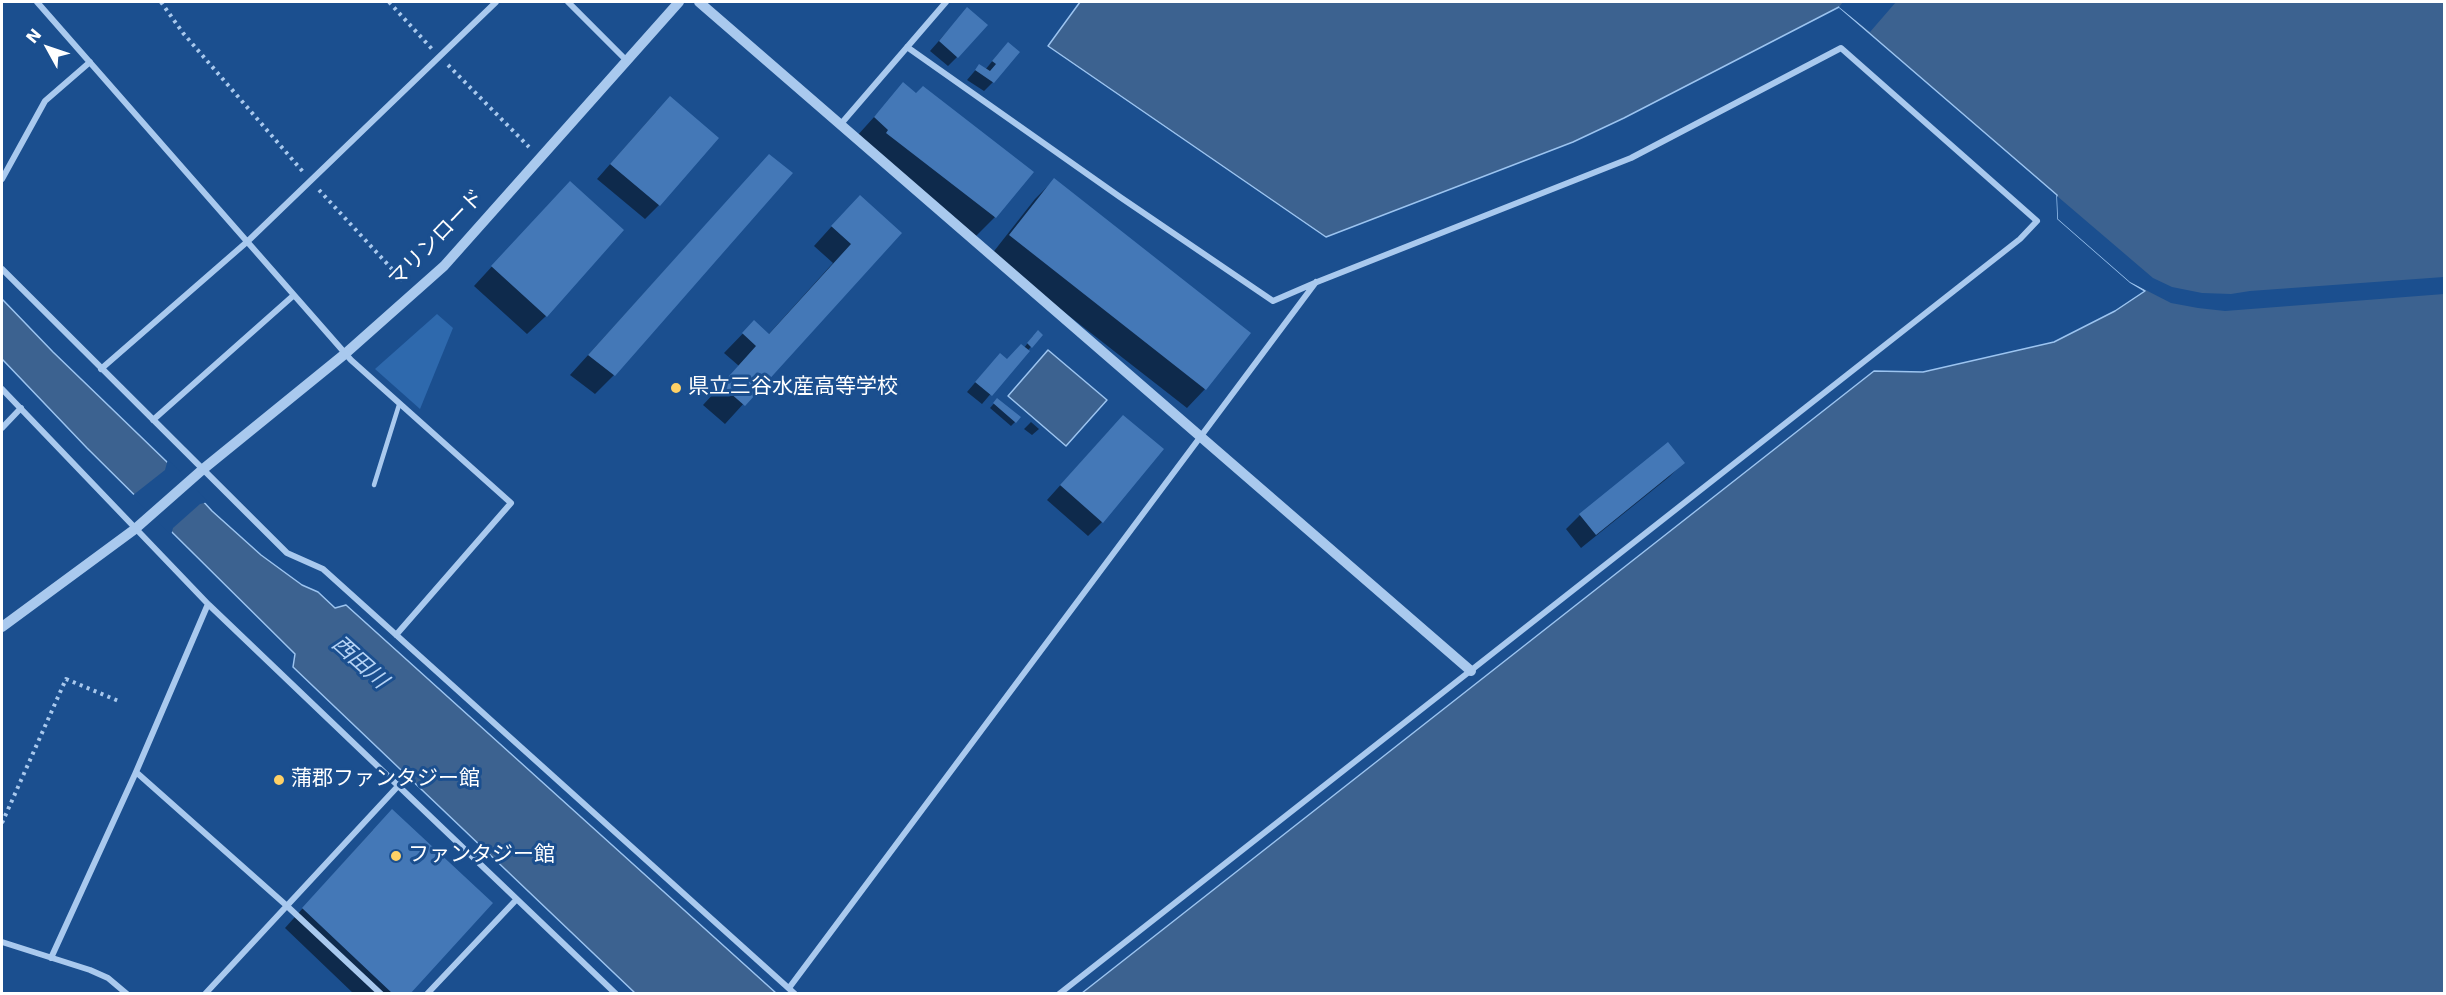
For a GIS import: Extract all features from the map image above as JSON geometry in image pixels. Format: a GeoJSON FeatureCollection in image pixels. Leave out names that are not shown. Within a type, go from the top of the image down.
{"type":"FeatureCollection","features":[{"type":"Feature","properties":{"kind":"street"},"geometry":{"type":"LineString","coordinates":[[37,2],[346,353],[399,405],[511,503],[396,635]]}},
{"type":"Feature","properties":{"kind":"street"},"geometry":{"type":"LineString","coordinates":[[101,369],[248,242],[496,2]]}},
{"type":"Feature","properties":{"kind":"street"},"geometry":{"type":"LineString","coordinates":[[568,2],[626,60]]}},
{"type":"Feature","properties":{"kind":"street","name":"マリンロード"},"geometry":{"type":"LineString","coordinates":[[138,525],[346,353],[444,266],[679,2]]}},
{"type":"Feature","properties":{"kind":"street"},"geometry":{"type":"LineString","coordinates":[[699,2],[1471,671]]}},
{"type":"Feature","properties":{"kind":"street"},"geometry":{"type":"LineString","coordinates":[[840,125],[946,2]]}},
{"type":"Feature","properties":{"kind":"street"},"geometry":{"type":"LineString","coordinates":[[907,47],[1273,301],[1631,158],[1841,48],[2037,221],[2020,239],[1059,993]]}},
{"type":"Feature","properties":{"kind":"street"},"geometry":{"type":"LineString","coordinates":[[2,179],[45,101],[90,62]]}},
{"type":"Feature","properties":{"kind":"street"},"geometry":{"type":"LineString","coordinates":[[2,269],[153,420],[199,473],[287,553],[323,569],[795,993]]}},
{"type":"Feature","properties":{"kind":"street"},"geometry":{"type":"LineString","coordinates":[[789,988],[1317,282]]}},
{"type":"Feature","properties":{"kind":"street"},"geometry":{"type":"LineString","coordinates":[[153,420],[294,295]]}},
{"type":"Feature","properties":{"kind":"street"},"geometry":{"type":"LineString","coordinates":[[2,389],[138,525],[208,604],[616,993]]}},
{"type":"Feature","properties":{"kind":"street"},"geometry":{"type":"LineString","coordinates":[[2,428],[21,408]]}},
{"type":"Feature","properties":{"kind":"street"},"geometry":{"type":"LineString","coordinates":[[2,627],[138,525]]}},
{"type":"Feature","properties":{"kind":"street"},"geometry":{"type":"LineString","coordinates":[[51,958],[136,772],[208,604]]}},
{"type":"Feature","properties":{"kind":"street"},"geometry":{"type":"LineString","coordinates":[[136,772],[381,993]]}},
{"type":"Feature","properties":{"kind":"street"},"geometry":{"type":"LineString","coordinates":[[205,993],[399,785]]}},
{"type":"Feature","properties":{"kind":"street"},"geometry":{"type":"LineString","coordinates":[[427,993],[516,900]]}},
{"type":"Feature","properties":{"kind":"street"},"geometry":{"type":"LineString","coordinates":[[2,942],[108,978],[127,993]]}},
{"type":"Feature","properties":{"kind":"lane"},"geometry":{"type":"LineString","coordinates":[[374,485],[399,405]]}},
{"type":"Feature","properties":{"kind":"path"},"geometry":{"type":"LineString","coordinates":[[161,2],[183,33],[310,180],[414,292]]}},
{"type":"Feature","properties":{"kind":"path"},"geometry":{"type":"LineString","coordinates":[[388,2],[540,158]]}},
{"type":"Feature","properties":{"kind":"path"},"geometry":{"type":"LineString","coordinates":[[2,823],[66,679],[121,702]]}},
{"type":"Feature","properties":{"kind":"shaded area"},"geometry":{"type":"Polygon","coordinates":[[[437,314],[453,328],[420,409],[375,369],[437,314]]]}},
{"type":"Feature","properties":{"kind":"water"},"geometry":{"type":"Polygon","coordinates":[[[1080,2],[2444,2],[2444,993],[1082,993],[1874,371],[1923,372],[2054,342],[2115,311],[2145,291],[2130,282],[2058,219],[2057,195],[1839,7],[1573,142],[1326,237],[1048,46],[1080,2]]]}},
{"type":"Feature","properties":{"kind":"water","name":"西田川"},"geometry":{"type":"Polygon","coordinates":[[[2,299],[53,352],[167,462],[212,511],[261,555],[302,585],[318,592],[335,608],[346,605],[776,993],[635,993],[293,667],[295,654],[87,448],[2,359],[2,299]]]}},
{"type":"Feature","properties":{"kind":"water"},"geometry":{"type":"Polygon","coordinates":[[[1048,350],[1107,400],[1066,446],[1008,396],[1048,350]]]}},
{"type":"Feature","properties":{"kind":"pier"},"geometry":{"type":"Polygon","coordinates":[[[1843,2],[1896,2],[1870,32],[1839,7],[1843,2]]]}},
{"type":"Feature","properties":{"kind":"pier"},"geometry":{"type":"Polygon","coordinates":[[[2057,196],[2153,278],[2172,287],[2202,293],[2231,294],[2444,277],[2444,294],[2225,311],[2171,303],[2130,282],[2058,219],[2057,196]]]}},
{"type":"Feature","properties":{"kind":"pier"},"geometry":{"type":"Polygon","coordinates":[[[168,459],[208,502],[200,504],[173,528],[171,535],[132,496],[165,470],[168,459]]]}},
{"type":"Feature","properties":{"kind":"building"},"geometry":{"type":"Polygon","coordinates":[[[967,7],[988,25],[958,58],[939,41],[967,7]]]}},
{"type":"Feature","properties":{"kind":"building"},"geometry":{"type":"Polygon","coordinates":[[[1008,42],[1020,52],[994,83],[975,70],[979,64],[990,71],[996,64],[992,61],[1008,42]]]}},
{"type":"Feature","properties":{"kind":"building"},"geometry":{"type":"Polygon","coordinates":[[[903,82],[916,93],[923,86],[1034,172],[996,218],[886,133],[888,130],[874,117],[903,82]]]}},
{"type":"Feature","properties":{"kind":"building"},"geometry":{"type":"Polygon","coordinates":[[[670,96],[719,138],[660,206],[610,164],[670,96]]]}},
{"type":"Feature","properties":{"kind":"building"},"geometry":{"type":"Polygon","coordinates":[[[769,154],[793,173],[615,376],[588,355],[769,154]]]}},
{"type":"Feature","properties":{"kind":"building"},"geometry":{"type":"Polygon","coordinates":[[[1054,178],[1251,333],[1206,390],[1009,235],[1054,178]]]}},
{"type":"Feature","properties":{"kind":"building"},"geometry":{"type":"Polygon","coordinates":[[[570,181],[624,230],[547,317],[491,266],[570,181]]]}},
{"type":"Feature","properties":{"kind":"building"},"geometry":{"type":"Polygon","coordinates":[[[860,195],[902,233],[745,406],[721,385],[756,346],[742,333],[754,320],[769,334],[851,244],[831,226],[860,195]]]}},
{"type":"Feature","properties":{"kind":"building"},"geometry":{"type":"Polygon","coordinates":[[[1038,330],[1043,335],[1032,348],[1027,343],[1038,330]]]}},
{"type":"Feature","properties":{"kind":"building"},"geometry":{"type":"Polygon","coordinates":[[[1021,344],[1030,351],[992,396],[975,382],[1000,353],[1007,359],[1021,344]]]}},
{"type":"Feature","properties":{"kind":"building"},"geometry":{"type":"Polygon","coordinates":[[[997,398],[1021,417],[1016,423],[993,403],[997,398]]]}},
{"type":"Feature","properties":{"kind":"building"},"geometry":{"type":"Polygon","coordinates":[[[1123,415],[1164,449],[1103,523],[1060,485],[1123,415]]]}},
{"type":"Feature","properties":{"kind":"building"},"geometry":{"type":"Polygon","coordinates":[[[1668,442],[1685,463],[1596,535],[1579,514],[1668,442]]]}},
{"type":"Feature","properties":{"kind":"building","name":"ファンタジー館"},"geometry":{"type":"Polygon","coordinates":[[[392,809],[493,903],[410,994],[393,994],[302,908],[392,809]]]}},
{"type":"Feature","properties":{"kind":"place","name":"県立三谷水産高等学校"},"geometry":{"type":"Point","coordinates":[676,388]}},
{"type":"Feature","properties":{"kind":"place","name":"蒲郡ファンタジー館"},"geometry":{"type":"Point","coordinates":[279,780]}},
{"type":"Feature","properties":{"kind":"place","name":"ファンタジー館"},"geometry":{"type":"Point","coordinates":[396,856]}}]}
